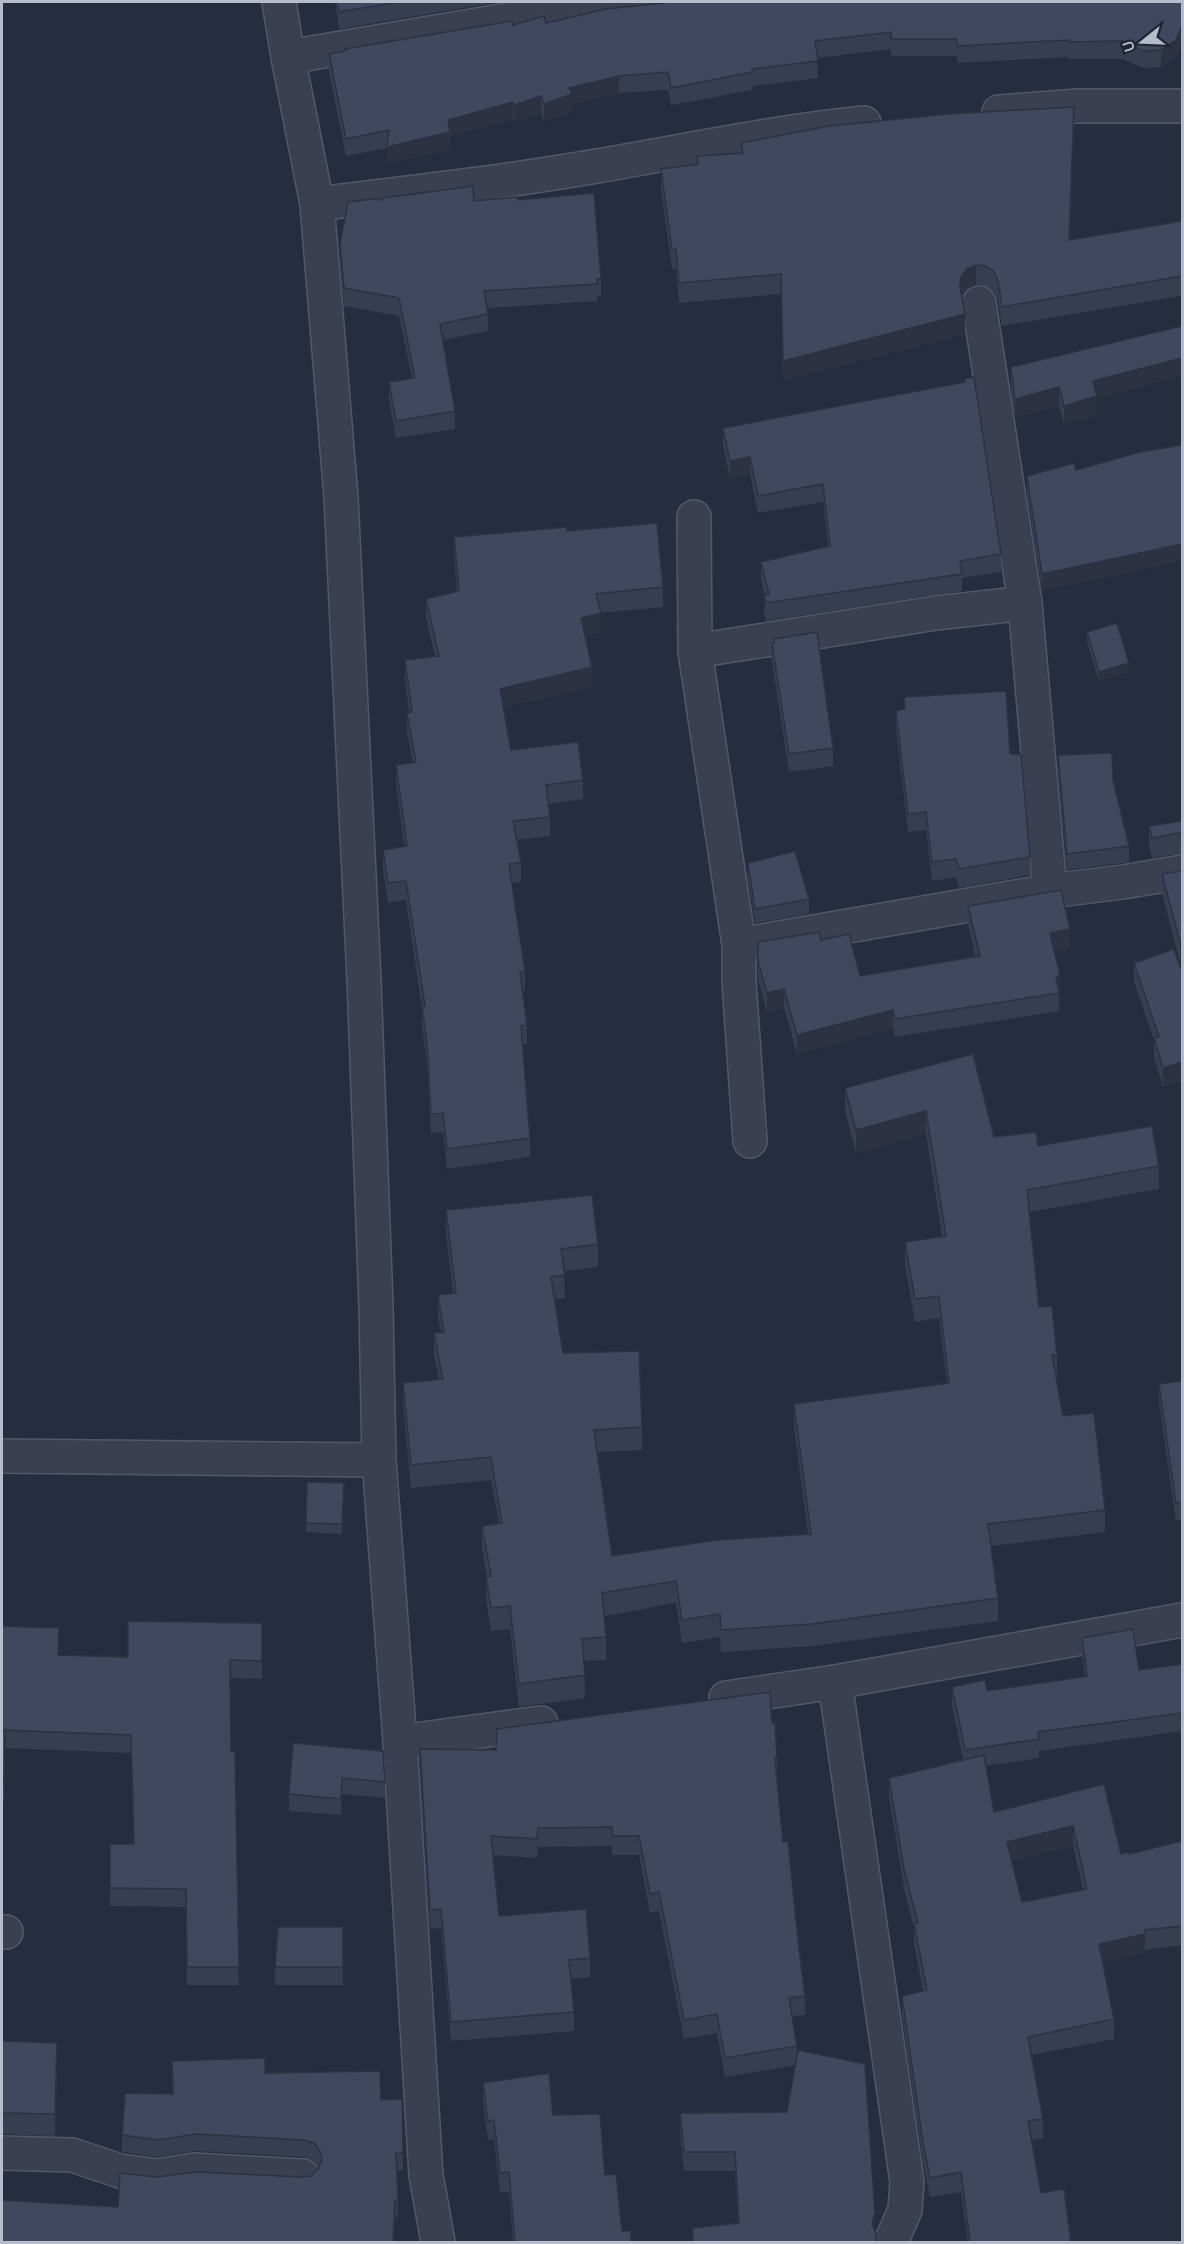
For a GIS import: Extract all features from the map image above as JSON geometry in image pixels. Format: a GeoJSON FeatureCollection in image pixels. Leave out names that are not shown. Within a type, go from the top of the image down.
{"type":"FeatureCollection","features":[{"type":"Feature","properties":{"kind":"street"},"geometry":{"type":"LineString","coordinates":[[279,2],[316,204],[342,532],[364,980],[380,1460],[400,1742],[426,2175],[438,2242]]}},
{"type":"Feature","properties":{"kind":"street"},"geometry":{"type":"LineString","coordinates":[[288,57],[560,6],[662,2]]}},
{"type":"Feature","properties":{"kind":"street"},"geometry":{"type":"LineString","coordinates":[[975,113],[1077,106],[1182,106]]}},
{"type":"Feature","properties":{"kind":"street"},"geometry":{"type":"LineString","coordinates":[[316,204],[443,189],[595,166],[805,129],[896,120]]}},
{"type":"Feature","properties":{"kind":"street"},"geometry":{"type":"LineString","coordinates":[[979,303],[1025,603],[1050,891]]}},
{"type":"Feature","properties":{"kind":"street"},"geometry":{"type":"LineString","coordinates":[[694,517],[695,651],[739,945],[739,982],[750,1141]]}},
{"type":"Feature","properties":{"kind":"street"},"geometry":{"type":"LineString","coordinates":[[695,651],[936,613],[1025,603]]}},
{"type":"Feature","properties":{"kind":"street"},"geometry":{"type":"LineString","coordinates":[[739,945],[1050,891],[1182,872]]}},
{"type":"Feature","properties":{"kind":"street"},"geometry":{"type":"LineString","coordinates":[[2,1456],[380,1460]]}},
{"type":"Feature","properties":{"kind":"street"},"geometry":{"type":"LineString","coordinates":[[694,1702],[835,1682],[1182,1620]]}},
{"type":"Feature","properties":{"kind":"street"},"geometry":{"type":"LineString","coordinates":[[835,1682],[907,2182],[905,2210],[891,2242]]}},
{"type":"Feature","properties":{"kind":"street"},"geometry":{"type":"LineString","coordinates":[[400,1742],[565,1720]]}},
{"type":"Feature","properties":{"kind":"street"},"geometry":{"type":"LineString","coordinates":[[2,2153],[72,2155],[120,2171],[159,2176],[194,2170],[303,2176]]}},
{"type":"Feature","properties":{"kind":"building"},"geometry":{"type":"Polygon","coordinates":[[[337,2],[399,2],[339,12],[337,2]]]}},
{"type":"Feature","properties":{"kind":"building"},"geometry":{"type":"Polygon","coordinates":[[[670,2],[1182,2],[1182,26],[1176,40],[1161,50],[1143,51],[1123,41],[1069,42],[1069,40],[957,46],[957,39],[891,39],[891,32],[815,41],[818,61],[752,69],[753,72],[671,88],[668,72],[619,76],[569,88],[572,94],[544,104],[541,96],[514,105],[513,102],[448,120],[450,132],[387,147],[389,130],[346,139],[329,54],[345,51],[345,49],[512,21],[513,25],[544,16],[546,23],[606,9],[670,2]]]}},
{"type":"Feature","properties":{"kind":"building"},"geometry":{"type":"Polygon","coordinates":[[[1074,107],[1069,240],[1182,221],[1182,276],[1002,307],[998,281],[994,272],[986,266],[976,265],[967,269],[961,277],[960,286],[965,314],[783,361],[781,274],[679,283],[676,249],[672,249],[661,169],[698,164],[697,156],[743,153],[741,143],[829,126],[948,114],[1074,107]]]}},
{"type":"Feature","properties":{"kind":"building"},"geometry":{"type":"Polygon","coordinates":[[[473,186],[474,201],[517,197],[518,200],[594,193],[601,279],[597,279],[597,284],[484,291],[488,314],[440,324],[455,411],[396,421],[389,382],[415,378],[399,298],[344,288],[340,244],[348,202],[382,200],[383,198],[473,186]]]}},
{"type":"Feature","properties":{"kind":"building"},"geometry":{"type":"Polygon","coordinates":[[[1182,326],[1182,358],[1093,381],[1097,396],[1064,406],[1059,387],[1015,399],[1011,367],[1182,326]]]}},
{"type":"Feature","properties":{"kind":"building"},"geometry":{"type":"Polygon","coordinates":[[[974,377],[1001,554],[960,561],[962,574],[766,603],[764,595],[769,594],[761,562],[830,546],[823,484],[758,496],[750,457],[730,461],[723,428],[965,382],[964,379],[974,377]]]}},
{"type":"Feature","properties":{"kind":"building"},"geometry":{"type":"Polygon","coordinates":[[[1182,445],[1182,544],[1042,574],[1027,476],[1074,463],[1076,470],[1140,452],[1182,445]]]}},
{"type":"Feature","properties":{"kind":"building"},"geometry":{"type":"Polygon","coordinates":[[[657,523],[663,587],[596,594],[601,613],[581,618],[592,667],[500,689],[511,750],[578,742],[583,780],[546,785],[550,817],[513,821],[521,862],[509,864],[525,971],[520,972],[527,1025],[521,1026],[530,1138],[447,1149],[443,1113],[431,1114],[427,1044],[422,1006],[425,1006],[406,881],[388,883],[383,850],[407,846],[396,765],[416,762],[407,713],[412,712],[405,660],[439,656],[426,599],[459,591],[454,537],[567,527],[567,531],[657,523]]]}},
{"type":"Feature","properties":{"kind":"building"},"geometry":{"type":"Polygon","coordinates":[[[1117,623],[1129,663],[1099,672],[1087,632],[1117,623]]]}},
{"type":"Feature","properties":{"kind":"building"},"geometry":{"type":"Polygon","coordinates":[[[817,632],[833,748],[789,754],[772,644],[774,639],[817,632]]]}},
{"type":"Feature","properties":{"kind":"building"},"geometry":{"type":"Polygon","coordinates":[[[1006,691],[1010,754],[1021,754],[1030,857],[959,869],[956,859],[932,862],[926,812],[908,814],[896,711],[905,709],[904,697],[1006,691]]]}},
{"type":"Feature","properties":{"kind":"building"},"geometry":{"type":"Polygon","coordinates":[[[1112,753],[1113,780],[1129,846],[1067,854],[1058,755],[1112,753]]]}},
{"type":"Feature","properties":{"kind":"building"},"geometry":{"type":"Polygon","coordinates":[[[1182,821],[1182,834],[1152,838],[1149,826],[1182,821]]]}},
{"type":"Feature","properties":{"kind":"building"},"geometry":{"type":"Polygon","coordinates":[[[795,851],[809,899],[755,909],[748,863],[795,851]]]}},
{"type":"Feature","properties":{"kind":"building"},"geometry":{"type":"Polygon","coordinates":[[[1182,871],[1182,941],[1180,942],[1162,874],[1182,871]]]}},
{"type":"Feature","properties":{"kind":"building"},"geometry":{"type":"Polygon","coordinates":[[[1061,890],[1070,929],[1050,933],[1060,975],[1056,977],[1059,993],[895,1019],[893,1010],[797,1035],[784,989],[767,993],[758,961],[758,942],[819,932],[821,940],[849,934],[860,976],[980,956],[968,906],[1061,890]]]}},
{"type":"Feature","properties":{"kind":"building"},"geometry":{"type":"Polygon","coordinates":[[[1174,949],[1182,972],[1182,1062],[1163,1068],[1154,1038],[1159,1037],[1134,963],[1174,949]]]}},
{"type":"Feature","properties":{"kind":"building"},"geometry":{"type":"Polygon","coordinates":[[[973,1054],[994,1137],[1036,1132],[1038,1146],[1152,1126],[1159,1166],[1027,1190],[1039,1307],[1052,1306],[1057,1355],[1052,1355],[1063,1416],[1094,1413],[1105,1510],[988,1524],[998,1598],[812,1624],[721,1630],[720,1614],[682,1620],[676,1581],[602,1593],[606,1637],[582,1639],[585,1675],[519,1684],[510,1606],[491,1608],[486,1577],[491,1576],[482,1526],[502,1523],[491,1457],[411,1465],[403,1383],[443,1379],[434,1333],[444,1332],[438,1295],[456,1293],[446,1210],[592,1195],[598,1244],[561,1249],[565,1275],[551,1277],[563,1353],[639,1351],[642,1427],[594,1430],[612,1556],[716,1540],[811,1534],[794,1404],[949,1383],[939,1296],[915,1299],[905,1242],[946,1236],[926,1111],[856,1130],[845,1088],[973,1054]]]}},
{"type":"Feature","properties":{"kind":"building"},"geometry":{"type":"Polygon","coordinates":[[[1182,1381],[1182,1502],[1176,1503],[1159,1384],[1182,1381]]]}},
{"type":"Feature","properties":{"kind":"building"},"geometry":{"type":"Polygon","coordinates":[[[307,1482],[344,1483],[342,1524],[306,1523],[307,1482]]]}},
{"type":"Feature","properties":{"kind":"building"},"geometry":{"type":"Polygon","coordinates":[[[128,1621],[262,1623],[262,1661],[230,1660],[231,1752],[235,1752],[239,1967],[187,1967],[186,1889],[110,1888],[110,1844],[134,1844],[131,1735],[2,1730],[2,1626],[59,1628],[58,1655],[128,1657],[128,1621]]]}},
{"type":"Feature","properties":{"kind":"building"},"geometry":{"type":"Polygon","coordinates":[[[1133,1629],[1139,1670],[1182,1664],[1182,1713],[1038,1732],[1039,1739],[965,1750],[952,1687],[985,1680],[987,1691],[1087,1676],[1082,1638],[1133,1629]]]}},
{"type":"Feature","properties":{"kind":"building"},"geometry":{"type":"Polygon","coordinates":[[[770,1692],[772,1723],[775,1722],[777,1758],[775,1758],[783,1842],[788,1841],[805,1996],[789,1998],[797,2046],[725,2058],[717,2014],[684,2020],[659,1892],[650,1894],[639,1836],[612,1836],[612,1827],[538,1828],[537,1839],[491,1836],[499,1916],[586,1909],[590,1958],[569,1960],[574,2012],[451,2022],[441,1909],[430,1910],[420,1749],[496,1750],[497,1729],[770,1692]]]}},
{"type":"Feature","properties":{"kind":"building"},"geometry":{"type":"Polygon","coordinates":[[[2,1732],[5,1733],[4,1783],[2,1783],[2,1732]]]}},
{"type":"Feature","properties":{"kind":"building"},"geometry":{"type":"Polygon","coordinates":[[[293,1743],[383,1751],[385,1782],[342,1778],[341,1799],[289,1794],[293,1743]]]}},
{"type":"Feature","properties":{"kind":"building"},"geometry":{"type":"Polygon","coordinates":[[[984,1755],[994,1812],[1104,1784],[1121,1854],[1182,1841],[1182,1926],[1145,1930],[1145,1934],[1099,1944],[1114,2019],[1028,2037],[1043,2119],[1028,2121],[1041,2193],[1064,2189],[1071,2242],[970,2242],[961,2172],[930,2178],[902,1996],[927,1990],[914,1924],[918,1923],[904,1869],[889,1778],[984,1755]],[[1073,1826],[1007,1842],[1022,1902],[1087,1889],[1073,1826]]]}},
{"type":"Feature","properties":{"kind":"building"},"geometry":{"type":"Polygon","coordinates":[[[278,1927],[343,1927],[343,1967],[275,1967],[278,1927]]]}},
{"type":"Feature","properties":{"kind":"building"},"geometry":{"type":"Polygon","coordinates":[[[2,2041],[57,2043],[55,2114],[2,2113],[2,2041]]]}},
{"type":"Feature","properties":{"kind":"building"},"geometry":{"type":"Polygon","coordinates":[[[798,2050],[865,2064],[875,2213],[872,2224],[876,2242],[693,2242],[692,2228],[739,2223],[735,2152],[684,2152],[680,2113],[787,2112],[798,2050]]]}},
{"type":"Feature","properties":{"kind":"building"},"geometry":{"type":"Polygon","coordinates":[[[265,2058],[265,2073],[380,2071],[381,2100],[402,2099],[403,2153],[396,2153],[398,2200],[395,2200],[393,2242],[2,2242],[2,2200],[118,2207],[120,2173],[157,2177],[195,2172],[311,2176],[318,2169],[322,2160],[320,2151],[314,2143],[304,2140],[195,2134],[159,2140],[122,2135],[125,2093],[173,2094],[172,2061],[265,2058]]]}},
{"type":"Feature","properties":{"kind":"building"},"geometry":{"type":"Polygon","coordinates":[[[549,2073],[553,2115],[600,2114],[605,2175],[616,2174],[622,2231],[631,2231],[631,2242],[515,2242],[509,2172],[500,2173],[494,2120],[488,2121],[483,2083],[549,2073]]]}}]}
